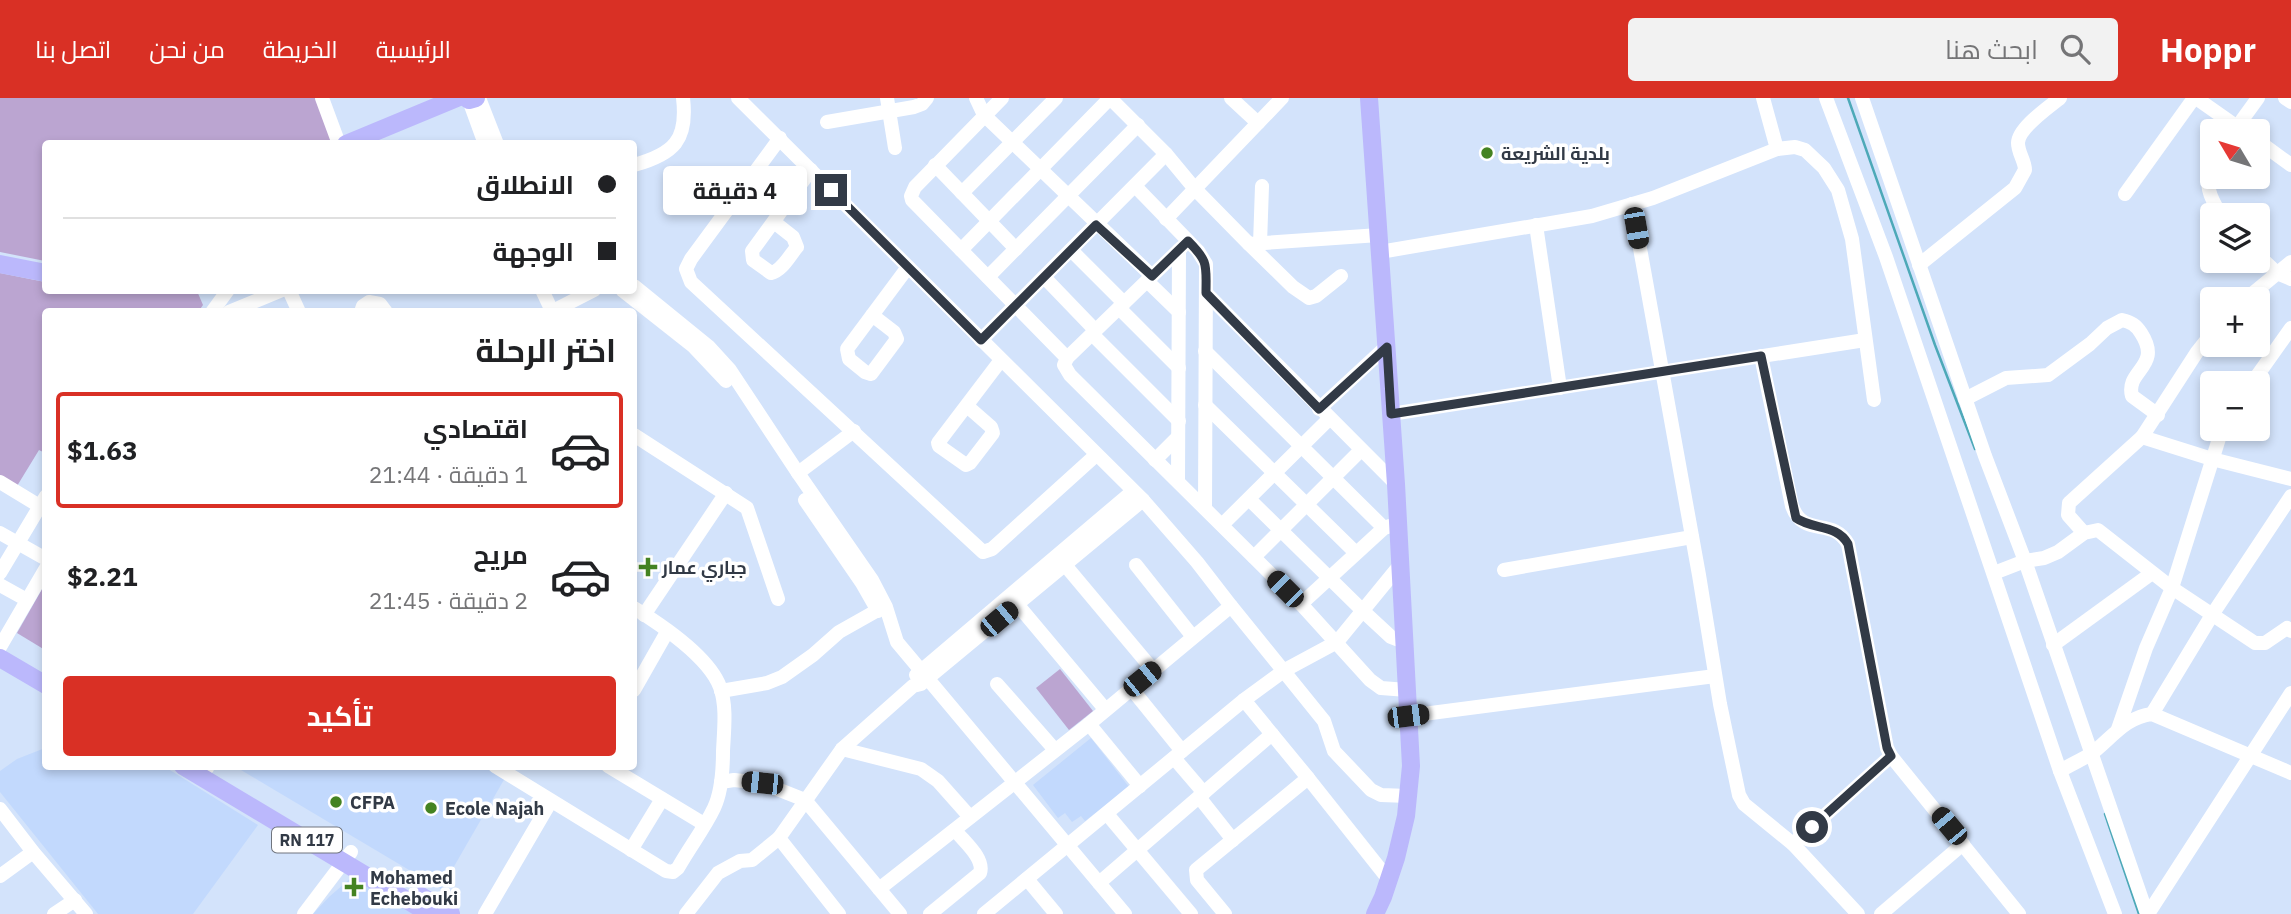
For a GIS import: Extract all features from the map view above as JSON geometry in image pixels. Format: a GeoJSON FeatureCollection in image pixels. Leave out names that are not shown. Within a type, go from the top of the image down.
{"type":"FeatureCollection","features":[{"type":"Feature","properties":{"kind":"main road"},"geometry":{"type":"LineString","coordinates":[[357,140],[470,98]]}},
{"type":"Feature","properties":{"kind":"main road"},"geometry":{"type":"LineString","coordinates":[[1369,98],[1396,484],[1391,526],[1400,565],[1411,766],[1406,816],[1389,880],[1374,914]]}},
{"type":"Feature","properties":{"kind":"main road"},"geometry":{"type":"LineString","coordinates":[[0,264],[42,272]]}},
{"type":"Feature","properties":{"kind":"main road"},"geometry":{"type":"LineString","coordinates":[[0,646],[42,669]]}},
{"type":"Feature","properties":{"kind":"main road"},"geometry":{"type":"LineString","coordinates":[[0,658],[42,683]]}},
{"type":"Feature","properties":{"kind":"main road","name":"RN 117"},"geometry":{"type":"LineString","coordinates":[[190,770],[451,914]]}},
{"type":"Feature","properties":{"kind":"main road","name":"RN 117"},"geometry":{"type":"LineString","coordinates":[[212,770],[429,914]]}},
{"type":"Feature","properties":{"kind":"street"},"geometry":{"type":"LineString","coordinates":[[322,98],[337,140]]}},
{"type":"Feature","properties":{"kind":"street"},"geometry":{"type":"LineString","coordinates":[[470,98],[484,140]]}},
{"type":"Feature","properties":{"kind":"street"},"geometry":{"type":"LineString","coordinates":[[470,98],[495,140]]}},
{"type":"Feature","properties":{"kind":"street"},"geometry":{"type":"LineString","coordinates":[[637,164],[662,154],[680,138],[685,119],[683,98]]}},
{"type":"Feature","properties":{"kind":"street"},"geometry":{"type":"LineString","coordinates":[[738,98],[1138,495],[1285,670],[1324,721],[1334,751],[1371,790],[1381,795],[1408,796]]}},
{"type":"Feature","properties":{"kind":"street"},"geometry":{"type":"LineString","coordinates":[[827,122],[888,105],[922,104],[927,98]]}},
{"type":"Feature","properties":{"kind":"street"},"geometry":{"type":"LineString","coordinates":[[976,98],[984,115],[1014,142],[1179,312]]}},
{"type":"Feature","properties":{"kind":"street"},"geometry":{"type":"LineString","coordinates":[[1002,98],[935,165],[915,187],[911,196],[916,206],[1067,358]]}},
{"type":"Feature","properties":{"kind":"street"},"geometry":{"type":"LineString","coordinates":[[962,193],[1056,98]]}},
{"type":"Feature","properties":{"kind":"street"},"geometry":{"type":"LineString","coordinates":[[961,250],[1110,98],[1166,154],[1195,189],[1254,244],[1293,287],[1310,298],[1341,276]]}},
{"type":"Feature","properties":{"kind":"street"},"geometry":{"type":"LineString","coordinates":[[1231,98],[1258,124]]}},
{"type":"Feature","properties":{"kind":"street"},"geometry":{"type":"LineString","coordinates":[[1167,219],[1282,98]]}},
{"type":"Feature","properties":{"kind":"street"},"geometry":{"type":"LineString","coordinates":[[1763,98],[1777,149]]}},
{"type":"Feature","properties":{"kind":"street"},"geometry":{"type":"LineString","coordinates":[[1826,98],[1885,257],[2060,771],[2115,914]]}},
{"type":"Feature","properties":{"kind":"street"},"geometry":{"type":"LineString","coordinates":[[1863,98],[1965,399],[2025,561],[2147,914]]}},
{"type":"Feature","properties":{"kind":"street"},"geometry":{"type":"LineString","coordinates":[[1919,265],[2015,188],[2025,170],[2018,137],[2031,122],[2060,98]]}},
{"type":"Feature","properties":{"kind":"street"},"geometry":{"type":"LineString","coordinates":[[2125,194],[2195,98],[2223,119]]}},
{"type":"Feature","properties":{"kind":"street"},"geometry":{"type":"LineString","coordinates":[[2245,119],[2258,98]]}},
{"type":"Feature","properties":{"kind":"street"},"geometry":{"type":"LineString","coordinates":[[2285,98],[2291,102]]}},
{"type":"Feature","properties":{"kind":"street"},"geometry":{"type":"LineString","coordinates":[[888,105],[895,148]]}},
{"type":"Feature","properties":{"kind":"street"},"geometry":{"type":"LineString","coordinates":[[988,277],[1069,198],[1138,125]]}},
{"type":"Feature","properties":{"kind":"street"},"geometry":{"type":"LineString","coordinates":[[780,138],[691,259],[686,269],[687,276],[983,552],[992,549],[1096,455]]}},
{"type":"Feature","properties":{"kind":"street"},"geometry":{"type":"LineString","coordinates":[[1254,244],[1379,244],[1592,216],[1632,204],[1777,149],[1795,147],[1805,150],[1824,168],[1838,190],[1852,239],[1874,400]]}},
{"type":"Feature","properties":{"kind":"street"},"geometry":{"type":"LineString","coordinates":[[2270,150],[2291,165]]}},
{"type":"Feature","properties":{"kind":"street"},"geometry":{"type":"LineString","coordinates":[[981,340],[1166,154]]}},
{"type":"Feature","properties":{"kind":"street"},"geometry":{"type":"LineString","coordinates":[[935,165],[1016,249]]}},
{"type":"Feature","properties":{"kind":"street"},"geometry":{"type":"LineString","coordinates":[[774,222],[811,170]]}},
{"type":"Feature","properties":{"kind":"street"},"geometry":{"type":"LineString","coordinates":[[1135,186],[1167,219],[1184,245],[1203,258],[1206,264],[1205,508]]}},
{"type":"Feature","properties":{"kind":"street"},"geometry":{"type":"LineString","coordinates":[[1254,244],[1262,186]]}},
{"type":"Feature","properties":{"kind":"street"},"geometry":{"type":"LineString","coordinates":[[1632,204],[1715,676],[1739,795],[1744,804],[1793,844],[1858,914]]}},
{"type":"Feature","properties":{"kind":"street"},"geometry":{"type":"LineString","coordinates":[[1536,225],[1560,388]]}},
{"type":"Feature","properties":{"kind":"street"},"geometry":{"type":"LineString","coordinates":[[1184,245],[1067,358],[1064,365],[1070,375],[1301,604],[1376,685],[1381,688],[1407,690]]}},
{"type":"Feature","properties":{"kind":"street"},"geometry":{"type":"LineString","coordinates":[[1178,481],[1179,312],[1184,245]]}},
{"type":"Feature","properties":{"kind":"street"},"geometry":{"type":"LineString","coordinates":[[1071,250],[1179,368]]}},
{"type":"Feature","properties":{"kind":"street"},"geometry":{"type":"LineString","coordinates":[[2260,287],[2291,262]]}},
{"type":"Feature","properties":{"kind":"street"},"geometry":{"type":"LineString","coordinates":[[873,315],[908,267]]}},
{"type":"Feature","properties":{"kind":"street"},"geometry":{"type":"LineString","coordinates":[[2270,267],[2291,279]]}},
{"type":"Feature","properties":{"kind":"street"},"geometry":{"type":"LineString","coordinates":[[1044,277],[1179,421]]}},
{"type":"Feature","properties":{"kind":"street"},"geometry":{"type":"LineString","coordinates":[[637,288],[719,356],[730,370],[872,580],[886,607],[897,642],[919,679]]}},
{"type":"Feature","properties":{"kind":"street"},"geometry":{"type":"LineString","coordinates":[[1206,293],[1396,484]]}},
{"type":"Feature","properties":{"kind":"street"},"geometry":{"type":"LineString","coordinates":[[251,306],[274,294]]}},
{"type":"Feature","properties":{"kind":"street"},"geometry":{"type":"LineString","coordinates":[[627,294],[693,346],[720,372],[862,583],[878,610],[890,648],[1012,785],[1065,848],[1115,914]]}},
{"type":"Feature","properties":{"kind":"street"},"geometry":{"type":"LineString","coordinates":[[557,308],[580,295]]}},
{"type":"Feature","properties":{"kind":"street"},"geometry":{"type":"LineString","coordinates":[[365,301],[380,304],[383,308]]}},
{"type":"Feature","properties":{"kind":"street"},"geometry":{"type":"LineString","coordinates":[[1965,399],[2006,378],[2048,375],[2090,344],[2106,328],[2122,320],[2136,326],[2148,348],[2148,355],[2132,382],[2132,396],[2158,415]]}},
{"type":"Feature","properties":{"kind":"street"},"geometry":{"type":"LineString","coordinates":[[2261,371],[2291,328]]}},
{"type":"Feature","properties":{"kind":"street"},"geometry":{"type":"LineString","coordinates":[[1391,414],[1865,340]]}},
{"type":"Feature","properties":{"kind":"street"},"geometry":{"type":"LineString","coordinates":[[1222,525],[1301,446],[1324,414],[1387,347]]}},
{"type":"Feature","properties":{"kind":"street"},"geometry":{"type":"LineString","coordinates":[[2084,533],[2068,515],[2069,503],[2142,437],[2200,348]]}},
{"type":"Feature","properties":{"kind":"street"},"geometry":{"type":"LineString","coordinates":[[1205,351],[1333,477],[1391,526],[1356,553],[1301,604]]}},
{"type":"Feature","properties":{"kind":"street"},"geometry":{"type":"LineString","coordinates":[[1761,356],[1796,518],[1803,523],[1839,533],[1848,544],[1887,748],[2019,914]]}},
{"type":"Feature","properties":{"kind":"street"},"geometry":{"type":"LineString","coordinates":[[967,406],[1001,360]]}},
{"type":"Feature","properties":{"kind":"street"},"geometry":{"type":"LineString","coordinates":[[1205,405],[1356,553]]}},
{"type":"Feature","properties":{"kind":"street"},"geometry":{"type":"LineString","coordinates":[[798,473],[854,431]]}},
{"type":"Feature","properties":{"kind":"street"},"geometry":{"type":"LineString","coordinates":[[637,437],[741,502],[751,516],[778,599]]}},
{"type":"Feature","properties":{"kind":"street"},"geometry":{"type":"LineString","coordinates":[[1155,460],[1178,437]]}},
{"type":"Feature","properties":{"kind":"street"},"geometry":{"type":"LineString","coordinates":[[2142,437],[2212,459],[2291,479]]}},
{"type":"Feature","properties":{"kind":"street"},"geometry":{"type":"LineString","coordinates":[[2118,729],[2146,648],[2172,588],[2218,441]]}},
{"type":"Feature","properties":{"kind":"street"},"geometry":{"type":"LineString","coordinates":[[1254,557],[1361,450]]}},
{"type":"Feature","properties":{"kind":"street"},"geometry":{"type":"LineString","coordinates":[[0,483],[42,504]]}},
{"type":"Feature","properties":{"kind":"street"},"geometry":{"type":"LineString","coordinates":[[501,770],[666,871],[673,872],[714,808],[721,782],[724,719],[721,691],[709,669],[667,632],[639,612],[726,493]]}},
{"type":"Feature","properties":{"kind":"street"},"geometry":{"type":"LineString","coordinates":[[919,679],[1065,565],[1138,495]]}},
{"type":"Feature","properties":{"kind":"street"},"geometry":{"type":"LineString","coordinates":[[686,914],[718,873],[740,861],[752,860],[779,838],[842,748],[1058,556],[1138,495]]}},
{"type":"Feature","properties":{"kind":"street"},"geometry":{"type":"LineString","coordinates":[[2152,714],[2212,615],[2291,496]]}},
{"type":"Feature","properties":{"kind":"street"},"geometry":{"type":"LineString","coordinates":[[1249,499],[1391,637],[1404,642]]}},
{"type":"Feature","properties":{"kind":"street"},"geometry":{"type":"LineString","coordinates":[[0,573],[42,506]]}},
{"type":"Feature","properties":{"kind":"street"},"geometry":{"type":"LineString","coordinates":[[1994,573],[2025,561],[2044,558],[2058,552],[2084,533],[2098,530],[2172,588],[2255,643],[2265,643],[2290,626]]}},
{"type":"Feature","properties":{"kind":"street"},"geometry":{"type":"LineString","coordinates":[[0,533],[42,557]]}},
{"type":"Feature","properties":{"kind":"street"},"geometry":{"type":"LineString","coordinates":[[1504,570],[1692,537]]}},
{"type":"Feature","properties":{"kind":"street"},"geometry":{"type":"LineString","coordinates":[[1065,565],[1153,670]]}},
{"type":"Feature","properties":{"kind":"street"},"geometry":{"type":"LineString","coordinates":[[1136,565],[1193,637]]}},
{"type":"Feature","properties":{"kind":"street"},"geometry":{"type":"LineString","coordinates":[[984,914],[1244,700],[1285,670],[1337,642],[1400,565]]}},
{"type":"Feature","properties":{"kind":"street"},"geometry":{"type":"LineString","coordinates":[[2053,645],[2152,573]]}},
{"type":"Feature","properties":{"kind":"street"},"geometry":{"type":"LineString","coordinates":[[0,646],[42,575]]}},
{"type":"Feature","properties":{"kind":"street"},"geometry":{"type":"LineString","coordinates":[[0,584],[27,600]]}},
{"type":"Feature","properties":{"kind":"street"},"geometry":{"type":"LineString","coordinates":[[1017,604],[1105,709]]}},
{"type":"Feature","properties":{"kind":"street"},"geometry":{"type":"LineString","coordinates":[[879,889],[1088,724],[1231,606]]}},
{"type":"Feature","properties":{"kind":"street"},"geometry":{"type":"LineString","coordinates":[[721,691],[767,683],[782,677],[839,632],[878,610]]}},
{"type":"Feature","properties":{"kind":"street"},"geometry":{"type":"LineString","coordinates":[[639,669],[667,632]]}},
{"type":"Feature","properties":{"kind":"street"},"geometry":{"type":"LineString","coordinates":[[1408,716],[1715,676]]}},
{"type":"Feature","properties":{"kind":"street"},"geometry":{"type":"LineString","coordinates":[[997,684],[1055,750]]}},
{"type":"Feature","properties":{"kind":"street"},"geometry":{"type":"LineString","coordinates":[[1131,688],[1233,840]]}},
{"type":"Feature","properties":{"kind":"street"},"geometry":{"type":"LineString","coordinates":[[2147,914],[2291,693]]}},
{"type":"Feature","properties":{"kind":"street"},"geometry":{"type":"LineString","coordinates":[[1244,700],[1389,880]]}},
{"type":"Feature","properties":{"kind":"street"},"geometry":{"type":"LineString","coordinates":[[2060,771],[2091,753],[2118,729],[2142,715],[2152,714],[2291,773]]}},
{"type":"Feature","properties":{"kind":"street"},"geometry":{"type":"LineString","coordinates":[[1088,724],[1140,786]]}},
{"type":"Feature","properties":{"kind":"street"},"geometry":{"type":"LineString","coordinates":[[1099,883],[1272,734]]}},
{"type":"Feature","properties":{"kind":"street"},"geometry":{"type":"LineString","coordinates":[[842,748],[921,769],[938,781],[970,817]]}},
{"type":"Feature","properties":{"kind":"street"},"geometry":{"type":"LineString","coordinates":[[1793,844],[1891,756]]}},
{"type":"Feature","properties":{"kind":"street"},"geometry":{"type":"LineString","coordinates":[[615,770],[704,824]]}},
{"type":"Feature","properties":{"kind":"street"},"geometry":{"type":"LineString","coordinates":[[1225,914],[1197,880],[1196,870],[1308,778]]}},
{"type":"Feature","properties":{"kind":"street"},"geometry":{"type":"LineString","coordinates":[[721,782],[734,780],[762,783],[805,800],[900,914]]}},
{"type":"Feature","properties":{"kind":"street"},"geometry":{"type":"LineString","coordinates":[[631,850],[662,799]]}},
{"type":"Feature","properties":{"kind":"street"},"geometry":{"type":"LineString","coordinates":[[485,914],[551,801]]}},
{"type":"Feature","properties":{"kind":"street"},"geometry":{"type":"LineString","coordinates":[[0,808],[86,914]]}},
{"type":"Feature","properties":{"kind":"street"},"geometry":{"type":"LineString","coordinates":[[1107,814],[1191,914]]}},
{"type":"Feature","properties":{"kind":"street"},"geometry":{"type":"LineString","coordinates":[[930,914],[980,873],[982,867],[954,830]]}},
{"type":"Feature","properties":{"kind":"street"},"geometry":{"type":"LineString","coordinates":[[779,838],[839,914]]}},
{"type":"Feature","properties":{"kind":"street"},"geometry":{"type":"LineString","coordinates":[[1881,914],[1963,844]]}},
{"type":"Feature","properties":{"kind":"street"},"geometry":{"type":"LineString","coordinates":[[1065,848],[1125,914]]}},
{"type":"Feature","properties":{"kind":"street"},"geometry":{"type":"LineString","coordinates":[[0,876],[33,852]]}},
{"type":"Feature","properties":{"kind":"street"},"geometry":{"type":"LineString","coordinates":[[304,914],[348,858]]}},
{"type":"Feature","properties":{"kind":"street"},"geometry":{"type":"LineString","coordinates":[[1027,879],[1056,914]]}},
{"type":"Feature","properties":{"kind":"street"},"geometry":{"type":"LineString","coordinates":[[54,914],[75,900]]}},
{"type":"Feature","properties":{"kind":"shaded area"},"geometry":{"type":"Polygon","coordinates":[[[0,98],[320,98],[335,138],[330,140],[42,140],[42,260],[0,252],[0,98]]]}},
{"type":"Feature","properties":{"kind":"shaded area"},"geometry":{"type":"Polygon","coordinates":[[[0,273],[42,281],[42,294],[198,294],[203,305],[201,308],[42,308],[42,452],[39,450],[17,486],[0,475],[0,273]]]}},
{"type":"Feature","properties":{"kind":"shaded area"},"geometry":{"type":"Polygon","coordinates":[[[42,589],[42,648],[17,633],[42,589]]]}},
{"type":"Feature","properties":{"kind":"shaded area"},"geometry":{"type":"Polygon","coordinates":[[[1060,669],[1093,711],[1069,730],[1036,688],[1060,669]]]}},
{"type":"Feature","properties":{"kind":"shaded area"},"geometry":{"type":"Polygon","coordinates":[[[1091,738],[1129,787],[1085,821],[1081,816],[1072,822],[1065,813],[1058,818],[1033,785],[1091,738]]]}},
{"type":"Feature","properties":{"kind":"shaded area"},"geometry":{"type":"Polygon","coordinates":[[[42,749],[42,770],[170,770],[258,825],[193,914],[98,914],[0,792],[0,771],[17,759],[42,749]]]}},
{"type":"Feature","properties":{"kind":"shaded area","name":"Ecole Najah"},"geometry":{"type":"Polygon","coordinates":[[[241,770],[492,770],[505,778],[441,889],[241,770]]]}},
{"type":"Feature","properties":{"kind":"shaded area","name":"Mohamed Echebouki"},"geometry":{"type":"Polygon","coordinates":[[[352,877],[413,914],[313,914],[352,877]]]}},
{"type":"Feature","properties":{"kind":"waterway"},"geometry":{"type":"LineString","coordinates":[[1848,98],[1935,345],[1975,449]]}},
{"type":"Feature","properties":{"kind":"waterway"},"geometry":{"type":"LineString","coordinates":[[2105,814],[2139,914]]}},
{"type":"Feature","properties":{"kind":"place","name":"بلدية الشريعة"},"geometry":{"type":"Point","coordinates":[1487,153]}},
{"type":"Feature","properties":{"kind":"place","name":"جباري عمار"},"geometry":{"type":"Point","coordinates":[648,567]}},
{"type":"Feature","properties":{"kind":"place","name":"CFPA"},"geometry":{"type":"Point","coordinates":[336,802]}},
{"type":"Feature","properties":{"kind":"place","name":"Ecole Najah"},"geometry":{"type":"Point","coordinates":[431,808]}},
{"type":"Feature","properties":{"kind":"place","name":"Mohamed Echebouki"},"geometry":{"type":"Point","coordinates":[354,887]}},
{"type":"Feature","properties":{"kind":"route"},"geometry":{"type":"LineString","coordinates":[[831,190],[981,340],[1096,225],[1152,276],[1188,241],[1206,264],[1206,293],[1319,409],[1387,347],[1391,414],[1761,356],[1796,518],[1803,523],[1832,529],[1844,537],[1848,544],[1887,748],[1891,756],[1812,827]]}}]}
